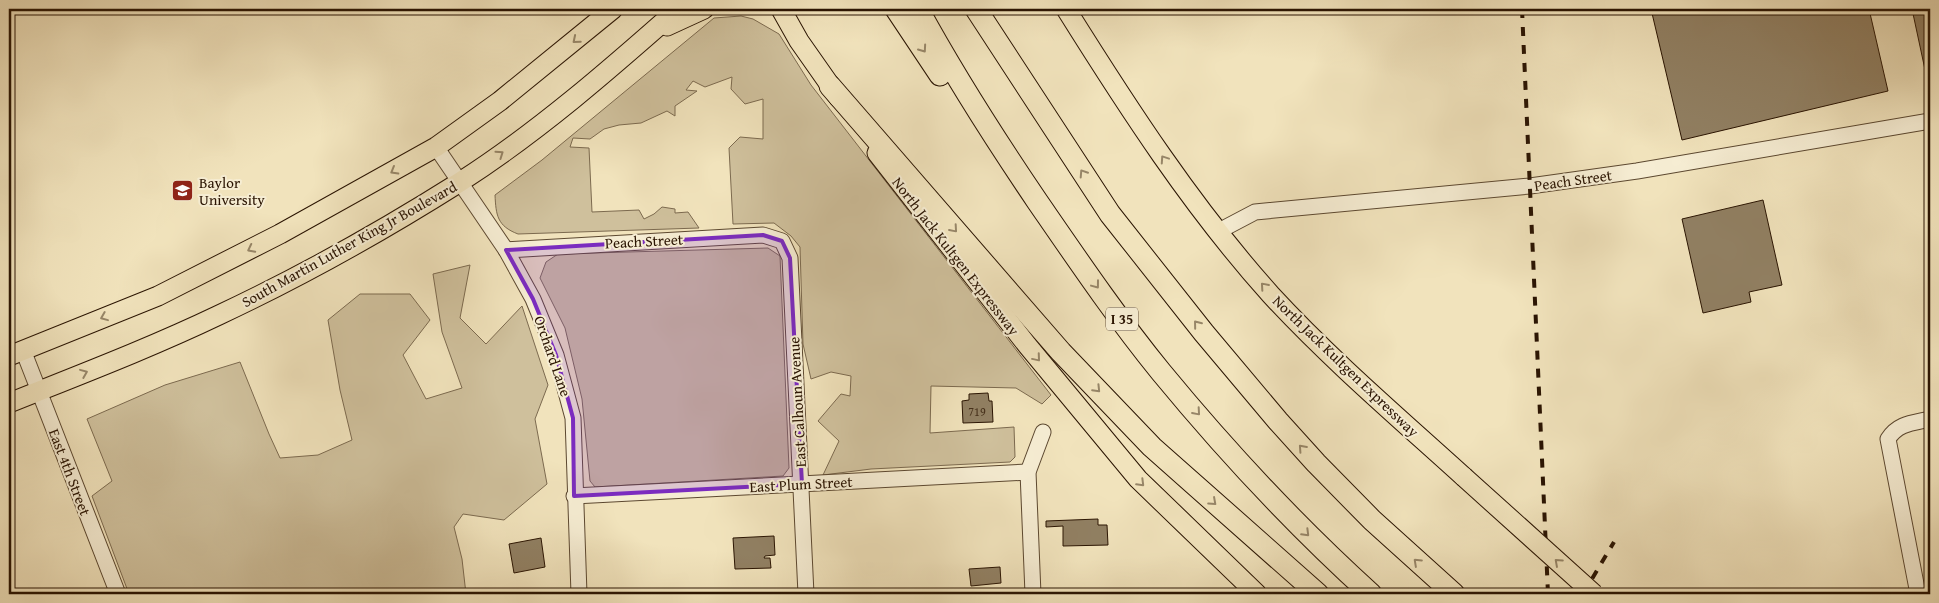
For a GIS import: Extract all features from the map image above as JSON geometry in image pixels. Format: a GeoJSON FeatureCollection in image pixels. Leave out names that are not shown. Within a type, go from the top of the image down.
{"type":"FeatureCollection","features":[{"type":"Feature","properties":{"kind":"highway"},"geometry":{"type":"LineString","coordinates":[[896,9],[974,122],[1075,256]]}},
{"type":"Feature","properties":{"kind":"highway","name":"I 35"},"geometry":{"type":"LineString","coordinates":[[918,9],[975,106],[1075,256],[1161,372],[1247,470],[1305,532],[1371,594]]}},
{"type":"Feature","properties":{"kind":"highway"},"geometry":{"type":"LineString","coordinates":[[976,9],[1110,214],[1204,332],[1278,421],[1316,463],[1372,520],[1454,594]]}},
{"type":"Feature","properties":{"kind":"highway"},"geometry":{"type":"LineString","coordinates":[[990,9],[995,39]]}},
{"type":"Feature","properties":{"kind":"highway"},"geometry":{"type":"LineString","coordinates":[[830,86],[1061,352],[1152,447],[1318,594]]}},
{"type":"Feature","properties":{"kind":"main road"},"geometry":{"type":"LineString","coordinates":[[16,353],[158,296],[280,234],[436,147],[500,101],[613,9]]}},
{"type":"Feature","properties":{"kind":"main road","name":"South Martin Luther King Jr Boulevard"},"geometry":{"type":"LineString","coordinates":[[9,403],[220,315],[378,231],[460,182],[558,111],[678,9]]}},
{"type":"Feature","properties":{"kind":"main road"},"geometry":{"type":"LineString","coordinates":[[644,39],[704,9]]}},
{"type":"Feature","properties":{"kind":"main road"},"geometry":{"type":"LineString","coordinates":[[767,9],[787,13]]}},
{"type":"Feature","properties":{"kind":"main road","name":"North Jack Kultgen Expressway"},"geometry":{"type":"LineString","coordinates":[[1066,9],[1108,76],[1161,154],[1218,232],[1272,295],[1333,358],[1594,594]]}},
{"type":"Feature","properties":{"kind":"main road","name":"North Jack Kultgen Expressway"},"geometry":{"type":"LineString","coordinates":[[787,13],[815,64],[893,176],[1026,345],[1138,479],[1257,594]]}},
{"type":"Feature","properties":{"kind":"street","name":"Peach Street"},"geometry":{"type":"LineString","coordinates":[[1218,232],[1255,212],[1530,186],[1637,171],[1930,121]]}},
{"type":"Feature","properties":{"kind":"street","name":"Orchard Lane"},"geometry":{"type":"LineString","coordinates":[[436,147],[506,250],[533,299],[558,364],[573,418],[574,496],[579,594]]}},
{"type":"Feature","properties":{"kind":"street","name":"Peach Street"},"geometry":{"type":"LineString","coordinates":[[506,250],[763,235],[782,241]]}},
{"type":"Feature","properties":{"kind":"street","name":"East Calhoun Avenue"},"geometry":{"type":"LineString","coordinates":[[782,241],[790,258],[806,594]]}},
{"type":"Feature","properties":{"kind":"street","name":"East 4th Street"},"geometry":{"type":"LineString","coordinates":[[16,353],[39,391],[118,594]]}},
{"type":"Feature","properties":{"kind":"street"},"geometry":{"type":"LineString","coordinates":[[1918,594],[1888,439],[1902,425],[1930,419]]}},
{"type":"Feature","properties":{"kind":"street"},"geometry":{"type":"LineString","coordinates":[[1033,594],[1028,472],[1043,432]]}},
{"type":"Feature","properties":{"kind":"street","name":"East Plum Street"},"geometry":{"type":"LineString","coordinates":[[574,496],[1028,472]]}},
{"type":"Feature","properties":{"kind":"highlighted area"},"geometry":{"type":"Polygon","coordinates":[[[763,235],[782,241],[790,258],[802,484],[574,496],[573,418],[556,355],[533,299],[506,250],[763,235]]]}},
{"type":"Feature","properties":{"kind":"shaded area"},"geometry":{"type":"Polygon","coordinates":[[[741,16],[753,19],[779,34],[811,85],[1051,395],[1042,404],[1016,388],[931,386],[930,433],[1014,427],[1015,457],[1010,462],[871,469],[823,475],[839,441],[818,421],[841,394],[850,396],[851,376],[831,372],[811,379],[803,344],[800,247],[791,236],[774,223],[733,224],[729,148],[740,137],[763,139],[763,99],[745,104],[731,89],[732,77],[705,87],[693,81],[686,90],[697,91],[675,106],[675,116],[667,111],[641,123],[619,125],[604,129],[590,139],[573,138],[570,147],[589,148],[592,212],[639,210],[644,219],[662,207],[675,209],[675,213],[688,212],[699,228],[518,234],[511,231],[499,219],[495,195],[542,160],[714,18],[741,16]]]}},
{"type":"Feature","properties":{"kind":"shaded area"},"geometry":{"type":"Polygon","coordinates":[[[768,248],[780,256],[789,468],[783,476],[595,487],[590,481],[582,399],[565,328],[540,278],[546,262],[558,254],[768,248]]]}},
{"type":"Feature","properties":{"kind":"shaded area"},"geometry":{"type":"Polygon","coordinates":[[[470,265],[460,318],[486,344],[522,306],[548,385],[535,419],[547,484],[504,520],[463,514],[454,527],[462,559],[466,594],[129,594],[92,496],[112,481],[87,419],[165,385],[240,362],[280,458],[318,455],[352,440],[340,390],[328,320],[360,294],[410,294],[430,320],[403,355],[426,399],[462,388],[442,332],[433,274],[470,265]]]}},
{"type":"Feature","properties":{"kind":"building"},"geometry":{"type":"Polygon","coordinates":[[[1651,9],[1869,9],[1888,91],[1682,140],[1651,9]]]}},
{"type":"Feature","properties":{"kind":"building"},"geometry":{"type":"Polygon","coordinates":[[[1912,9],[1930,9],[1930,93],[1912,9]]]}},
{"type":"Feature","properties":{"kind":"building"},"geometry":{"type":"Polygon","coordinates":[[[1763,200],[1782,285],[1749,292],[1751,302],[1703,313],[1682,219],[1763,200]]]}},
{"type":"Feature","properties":{"kind":"building"},"geometry":{"type":"Polygon","coordinates":[[[988,393],[989,401],[992,401],[993,422],[963,423],[962,401],[969,400],[969,394],[988,393]]]}},
{"type":"Feature","properties":{"kind":"building"},"geometry":{"type":"Polygon","coordinates":[[[1098,519],[1098,525],[1107,525],[1108,545],[1063,546],[1063,526],[1046,527],[1046,521],[1098,519]]]}},
{"type":"Feature","properties":{"kind":"building"},"geometry":{"type":"Polygon","coordinates":[[[774,536],[775,555],[765,556],[764,558],[770,558],[771,568],[735,569],[733,538],[774,536]]]}},
{"type":"Feature","properties":{"kind":"building"},"geometry":{"type":"Polygon","coordinates":[[[541,538],[545,567],[514,573],[509,544],[541,538]]]}},
{"type":"Feature","properties":{"kind":"building"},"geometry":{"type":"Polygon","coordinates":[[[1000,567],[1001,583],[971,586],[969,569],[1000,567]]]}},
{"type":"Feature","properties":{"kind":"railway"},"geometry":{"type":"LineString","coordinates":[[1522,9],[1548,594]]}},
{"type":"Feature","properties":{"kind":"railway"},"geometry":{"type":"LineString","coordinates":[[1583,594],[1614,542]]}},
{"type":"Feature","properties":{"kind":"place","name":"Baylor University"},"geometry":{"type":"Point","coordinates":[183,191]}}]}
